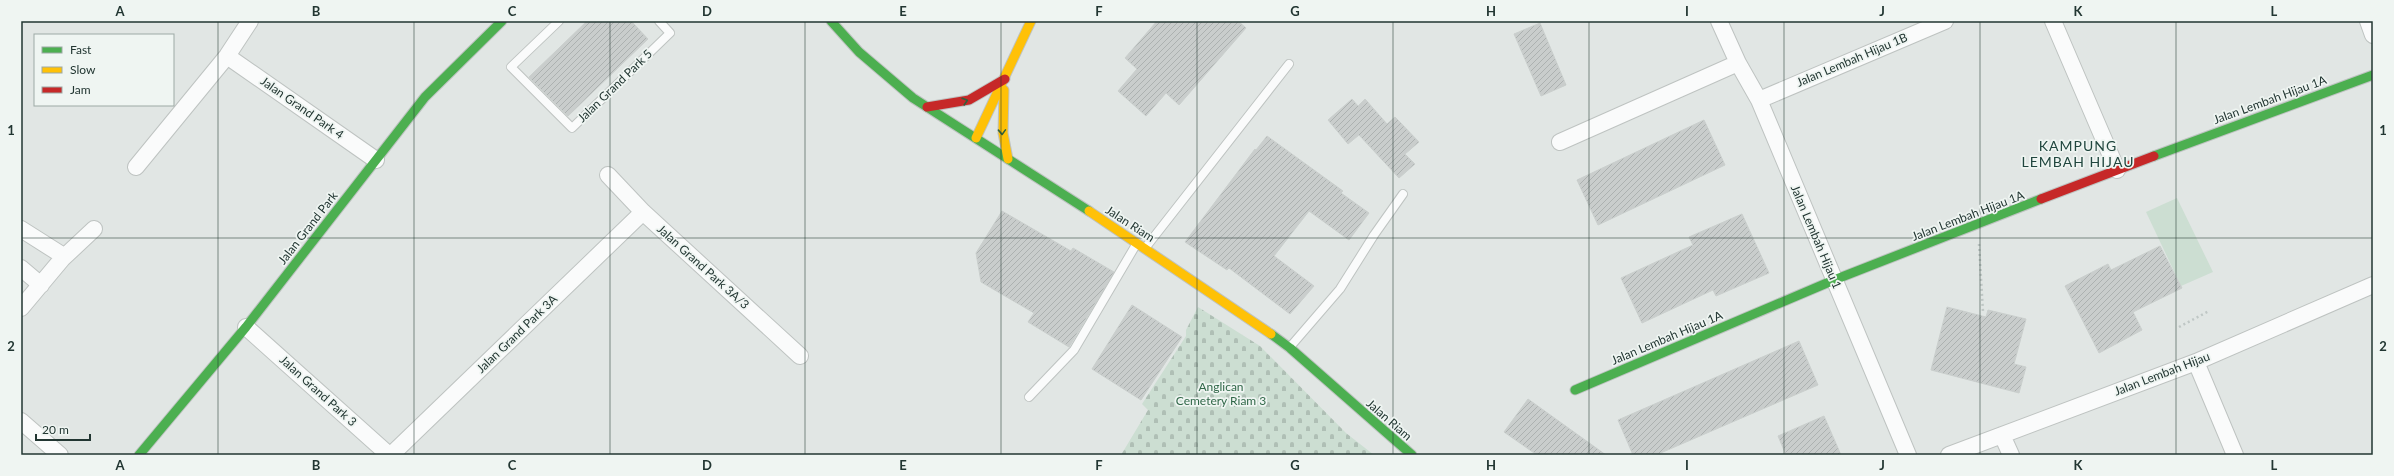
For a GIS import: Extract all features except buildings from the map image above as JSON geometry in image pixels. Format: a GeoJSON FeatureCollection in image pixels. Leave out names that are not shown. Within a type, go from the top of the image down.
{"type":"FeatureCollection","features":[{"type":"Feature","properties":{"kind":"street"},"geometry":{"type":"LineString","coordinates":[[136,167],[227,56],[250,21]]}},
{"type":"Feature","properties":{"kind":"street","name":"Jalan Grand Park"},"geometry":{"type":"LineString","coordinates":[[139,455],[246,327],[425,97],[502,21]]}},
{"type":"Feature","properties":{"kind":"street","name":"Jalan Riam"},"geometry":{"type":"LineString","coordinates":[[831,21],[841,34],[874,67],[927,107],[1137,242],[1290,348],[1412,455]]}},
{"type":"Feature","properties":{"kind":"street"},"geometry":{"type":"LineString","coordinates":[[976,138],[1031,21]]}},
{"type":"Feature","properties":{"kind":"street","name":"Jalan Lembah Hijau 1"},"geometry":{"type":"LineString","coordinates":[[1719,21],[1738,63],[1758,100],[1908,455]]}},
{"type":"Feature","properties":{"kind":"street","name":"Jalan Lembah Hijau 1B"},"geometry":{"type":"LineString","coordinates":[[1758,100],[1945,21]]}},
{"type":"Feature","properties":{"kind":"street"},"geometry":{"type":"LineString","coordinates":[[2053,21],[2116,170]]}},
{"type":"Feature","properties":{"kind":"street"},"geometry":{"type":"LineString","coordinates":[[2368,21],[2373,35]]}},
{"type":"Feature","properties":{"kind":"street","name":"Jalan Grand Park 4"},"geometry":{"type":"LineString","coordinates":[[227,56],[376,160]]}},
{"type":"Feature","properties":{"kind":"street"},"geometry":{"type":"LineString","coordinates":[[1560,142],[1738,63]]}},
{"type":"Feature","properties":{"kind":"street","name":"Jalan Lembah Hijau 1A"},"geometry":{"type":"LineString","coordinates":[[1575,390],[1834,280],[1978,226],[2116,170],[2373,75]]}},
{"type":"Feature","properties":{"kind":"street"},"geometry":{"type":"LineString","coordinates":[[927,107],[969,100],[1005,79]]}},
{"type":"Feature","properties":{"kind":"street"},"geometry":{"type":"LineString","coordinates":[[1005,79],[1001,130],[1003,144],[1008,159]]}},
{"type":"Feature","properties":{"kind":"street","name":"Jalan Grand Park 3A/3"},"geometry":{"type":"LineString","coordinates":[[608,175],[643,212],[800,356]]}},
{"type":"Feature","properties":{"kind":"street","name":"Jalan Grand Park 3A"},"geometry":{"type":"LineString","coordinates":[[390,455],[643,212]]}},
{"type":"Feature","properties":{"kind":"street"},"geometry":{"type":"LineString","coordinates":[[21,229],[62,256],[62,259]]}},
{"type":"Feature","properties":{"kind":"street"},"geometry":{"type":"LineString","coordinates":[[21,308],[62,259],[94,229]]}},
{"type":"Feature","properties":{"kind":"street"},"geometry":{"type":"LineString","coordinates":[[21,268],[41,285]]}},
{"type":"Feature","properties":{"kind":"street","name":"Jalan Lembah Hijau"},"geometry":{"type":"LineString","coordinates":[[1949,455],[2196,362],[2373,285]]}},
{"type":"Feature","properties":{"kind":"street","name":"Jalan Grand Park 3"},"geometry":{"type":"LineString","coordinates":[[246,327],[390,455]]}},
{"type":"Feature","properties":{"kind":"street"},"geometry":{"type":"LineString","coordinates":[[2196,362],[2235,455]]}},
{"type":"Feature","properties":{"kind":"street"},"geometry":{"type":"LineString","coordinates":[[21,421],[60,455]]}},
{"type":"Feature","properties":{"kind":"street"},"geometry":{"type":"LineString","coordinates":[[2002,436],[2011,455]]}},
{"type":"Feature","properties":{"kind":"lane","name":"Jalan Grand Park 5"},"geometry":{"type":"LineString","coordinates":[[559,21],[511,67],[572,128],[670,33],[658,21]]}},
{"type":"Feature","properties":{"kind":"lane"},"geometry":{"type":"LineString","coordinates":[[1146,248],[1290,64]]}},
{"type":"Feature","properties":{"kind":"lane"},"geometry":{"type":"LineString","coordinates":[[1290,348],[1340,289],[1403,194]]}},
{"type":"Feature","properties":{"kind":"lane"},"geometry":{"type":"LineString","coordinates":[[1030,398],[1074,350],[1137,242]]}},
{"type":"Feature","properties":{"kind":"path"},"geometry":{"type":"LineString","coordinates":[[1978,226],[1983,312]]}},
{"type":"Feature","properties":{"kind":"path"},"geometry":{"type":"LineString","coordinates":[[2179,327],[2209,312]]}},
{"type":"Feature","properties":{"kind":"green space"},"geometry":{"type":"Polygon","coordinates":[[[2177,198],[2213,272],[2181,286],[2146,212],[2177,198]]]}},
{"type":"Feature","properties":{"kind":"green space","name":"Anglican Cemetery Riam 3"},"geometry":{"type":"Polygon","coordinates":[[[1198,307],[1260,346],[1346,433],[1374,455],[1121,455],[1148,410],[1142,404],[1186,336],[1186,330],[1198,307]]]}},
{"type":"Feature","properties":{"kind":"traffic: fast"},"geometry":{"type":"LineString","coordinates":[[139,455],[246,327],[425,97],[502,21]]}},
{"type":"Feature","properties":{"kind":"traffic: fast"},"geometry":{"type":"LineString","coordinates":[[831,21],[859,52],[913,98],[1089,211]]}},
{"type":"Feature","properties":{"kind":"traffic: fast"},"geometry":{"type":"LineString","coordinates":[[2154,156],[2373,75]]}},
{"type":"Feature","properties":{"kind":"traffic: fast"},"geometry":{"type":"LineString","coordinates":[[1575,390],[1834,280],[2041,199]]}},
{"type":"Feature","properties":{"kind":"traffic: fast"},"geometry":{"type":"LineString","coordinates":[[1271,334],[1290,348],[1412,455]]}},
{"type":"Feature","properties":{"kind":"traffic: slow"},"geometry":{"type":"LineString","coordinates":[[976,138],[1031,21]]}},
{"type":"Feature","properties":{"kind":"traffic: slow"},"geometry":{"type":"LineString","coordinates":[[1004,90],[1003,133],[1008,159]]}},
{"type":"Feature","properties":{"kind":"traffic: slow"},"geometry":{"type":"LineString","coordinates":[[1089,211],[1271,334]]}},
{"type":"Feature","properties":{"kind":"traffic: jam"},"geometry":{"type":"LineString","coordinates":[[927,107],[969,100],[1005,79]]}},
{"type":"Feature","properties":{"kind":"traffic: jam"},"geometry":{"type":"LineString","coordinates":[[2041,199],[2154,156]]}},
{"type":"Feature","properties":{"kind":"district","name":"KAMPUNG LEMBAH HIJAU"},"geometry":{"type":"Point","coordinates":[2078,154]}}]}
